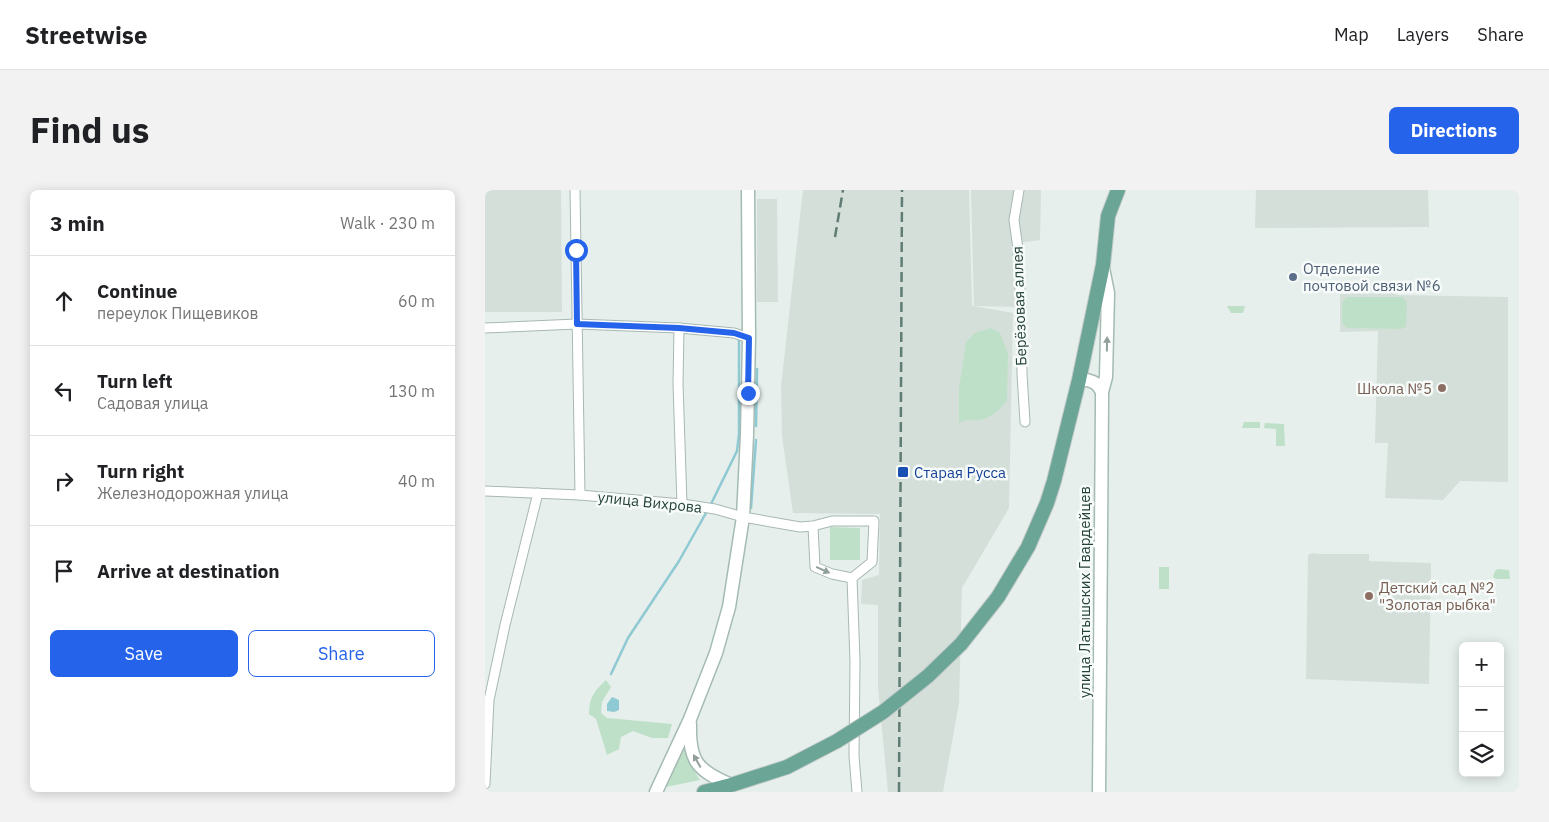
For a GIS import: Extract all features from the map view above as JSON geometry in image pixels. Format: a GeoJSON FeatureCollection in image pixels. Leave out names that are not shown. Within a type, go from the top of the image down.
{"type":"FeatureCollection","features":[{"type":"Feature","properties":{"kind":"main road"},"geometry":{"type":"LineString","coordinates":[[704,792],[787,767],[837,742],[883,712],[928,676],[961,644],[998,597],[1028,547],[1047,503],[1079,380],[1103,265],[1108,216],[1118,190]]}},
{"type":"Feature","properties":{"kind":"street"},"geometry":{"type":"LineString","coordinates":[[575,190],[580,496]]}},
{"type":"Feature","properties":{"kind":"street"},"geometry":{"type":"LineString","coordinates":[[656,792],[690,719],[717,653],[729,607],[743,517],[749,338],[748,190]]}},
{"type":"Feature","properties":{"kind":"street","name":"Берёзовая аллея"},"geometry":{"type":"LineString","coordinates":[[1019,190],[1014,220],[1019,258],[1025,422]]}},
{"type":"Feature","properties":{"kind":"street","name":"улица Латышских Гвардейцев"},"geometry":{"type":"LineString","coordinates":[[1099,792],[1102,392],[1106,377],[1109,293],[1103,265]]}},
{"type":"Feature","properties":{"kind":"street"},"geometry":{"type":"LineString","coordinates":[[485,328],[577,324],[679,328],[734,333],[749,338]]}},
{"type":"Feature","properties":{"kind":"street"},"geometry":{"type":"LineString","coordinates":[[679,328],[678,384],[682,504]]}},
{"type":"Feature","properties":{"kind":"street"},"geometry":{"type":"LineString","coordinates":[[1079,380],[1091,381],[1099,386],[1102,392]]}},
{"type":"Feature","properties":{"kind":"street","name":"улица Вихрова"},"geometry":{"type":"LineString","coordinates":[[485,491],[682,504],[800,527],[813,526]]}},
{"type":"Feature","properties":{"kind":"street"},"geometry":{"type":"LineString","coordinates":[[485,784],[489,700],[505,625],[538,494]]}},
{"type":"Feature","properties":{"kind":"street"},"geometry":{"type":"LineString","coordinates":[[832,520],[874,521],[872,562],[852,578],[832,574],[815,567],[813,526],[832,520]]}},
{"type":"Feature","properties":{"kind":"street"},"geometry":{"type":"LineString","coordinates":[[852,578],[855,661],[854,756],[857,792]]}},
{"type":"Feature","properties":{"kind":"street"},"geometry":{"type":"LineString","coordinates":[[690,719],[690,740],[694,756],[702,769],[731,785]]}},
{"type":"Feature","properties":{"kind":"shaded area"},"geometry":{"type":"Polygon","coordinates":[[[485,190],[561,190],[562,312],[485,312],[485,190]]]}},
{"type":"Feature","properties":{"kind":"shaded area"},"geometry":{"type":"Polygon","coordinates":[[[803,190],[969,190],[972,306],[1013,313],[1009,508],[962,588],[959,703],[943,792],[888,792],[878,687],[878,605],[861,604],[862,580],[879,575],[880,514],[793,513],[782,436],[781,386],[803,190]]]}},
{"type":"Feature","properties":{"kind":"shaded area"},"geometry":{"type":"Polygon","coordinates":[[[971,190],[1041,190],[1040,240],[1013,244],[1015,307],[974,306],[971,190]]]}},
{"type":"Feature","properties":{"kind":"shaded area"},"geometry":{"type":"Polygon","coordinates":[[[1256,190],[1428,190],[1429,227],[1255,228],[1256,190]]]}},
{"type":"Feature","properties":{"kind":"shaded area"},"geometry":{"type":"Polygon","coordinates":[[[757,199],[777,199],[778,302],[757,302],[757,199]]]}},
{"type":"Feature","properties":{"kind":"shaded area","name":"Школа №5"},"geometry":{"type":"Polygon","coordinates":[[[1393,293],[1397,295],[1508,297],[1508,482],[1460,481],[1443,500],[1385,498],[1388,443],[1375,443],[1378,331],[1340,332],[1340,294],[1393,293]]]}},
{"type":"Feature","properties":{"kind":"shaded area","name":"Детский сад №2 \"Золотая рыбка\""},"geometry":{"type":"Polygon","coordinates":[[[1312,553],[1369,554],[1369,561],[1431,563],[1429,684],[1306,679],[1308,555],[1312,553]]]}},
{"type":"Feature","properties":{"kind":"green space"},"geometry":{"type":"Polygon","coordinates":[[[1347,297],[1402,297],[1407,302],[1406,325],[1401,329],[1347,328],[1342,323],[1342,303],[1347,297]]]}},
{"type":"Feature","properties":{"kind":"green space"},"geometry":{"type":"Polygon","coordinates":[[[1227,306],[1245,306],[1243,313],[1231,313],[1227,306]]]}},
{"type":"Feature","properties":{"kind":"green space"},"geometry":{"type":"Polygon","coordinates":[[[991,328],[1000,333],[1008,354],[1007,400],[987,418],[959,423],[959,389],[966,342],[975,333],[991,328]]]}},
{"type":"Feature","properties":{"kind":"green space"},"geometry":{"type":"Polygon","coordinates":[[[1244,422],[1260,422],[1260,428],[1242,428],[1244,422]]]}},
{"type":"Feature","properties":{"kind":"green space"},"geometry":{"type":"Polygon","coordinates":[[[1265,423],[1284,424],[1285,446],[1276,446],[1276,429],[1264,428],[1265,423]]]}},
{"type":"Feature","properties":{"kind":"green space"},"geometry":{"type":"Polygon","coordinates":[[[830,527],[860,528],[860,560],[830,560],[830,527]]]}},
{"type":"Feature","properties":{"kind":"green space"},"geometry":{"type":"Polygon","coordinates":[[[1159,567],[1169,567],[1169,589],[1159,589],[1159,567]]]}},
{"type":"Feature","properties":{"kind":"green space"},"geometry":{"type":"Polygon","coordinates":[[[1498,569],[1509,570],[1510,579],[1496,579],[1493,577],[1498,569]]]}},
{"type":"Feature","properties":{"kind":"green space"},"geometry":{"type":"Polygon","coordinates":[[[606,680],[611,687],[602,702],[601,713],[607,718],[672,724],[668,738],[652,738],[633,731],[621,737],[619,749],[607,755],[596,719],[589,714],[593,695],[606,680]]]}},
{"type":"Feature","properties":{"kind":"green space"},"geometry":{"type":"Polygon","coordinates":[[[684,747],[688,760],[700,780],[666,787],[684,747]]]}},
{"type":"Feature","properties":{"kind":"water"},"geometry":{"type":"Polygon","coordinates":[[[612,697],[619,700],[619,710],[614,712],[607,711],[607,704],[612,697]]]}},
{"type":"Feature","properties":{"kind":"waterway"},"geometry":{"type":"LineString","coordinates":[[711,504],[737,451],[739,434],[739,340]]}},
{"type":"Feature","properties":{"kind":"waterway"},"geometry":{"type":"LineString","coordinates":[[756,426],[757,369]]}},
{"type":"Feature","properties":{"kind":"waterway"},"geometry":{"type":"LineString","coordinates":[[751,508],[756,440]]}},
{"type":"Feature","properties":{"kind":"waterway"},"geometry":{"type":"LineString","coordinates":[[611,674],[628,638],[679,561],[706,513]]}},
{"type":"Feature","properties":{"kind":"railway"},"geometry":{"type":"LineString","coordinates":[[835,237],[843,190]]}},
{"type":"Feature","properties":{"kind":"railway"},"geometry":{"type":"LineString","coordinates":[[899,792],[902,190]]}},
{"type":"Feature","properties":{"kind":"place","name":"Отделение почтовой связи №6"},"geometry":{"type":"Point","coordinates":[1293,277]}},
{"type":"Feature","properties":{"kind":"place","name":"Школа №5"},"geometry":{"type":"Point","coordinates":[1442,388]}},
{"type":"Feature","properties":{"kind":"place","name":"Старая Русса"},"geometry":{"type":"Point","coordinates":[903,472]}},
{"type":"Feature","properties":{"kind":"place","name":"Детский сад №2 \"Золотая рыбка\""},"geometry":{"type":"Point","coordinates":[1369,596]}},
{"type":"Feature","properties":{"kind":"route"},"geometry":{"type":"LineString","coordinates":[[576,250],[577,324],[679,328],[734,333],[749,338],[748,393]]}}]}
